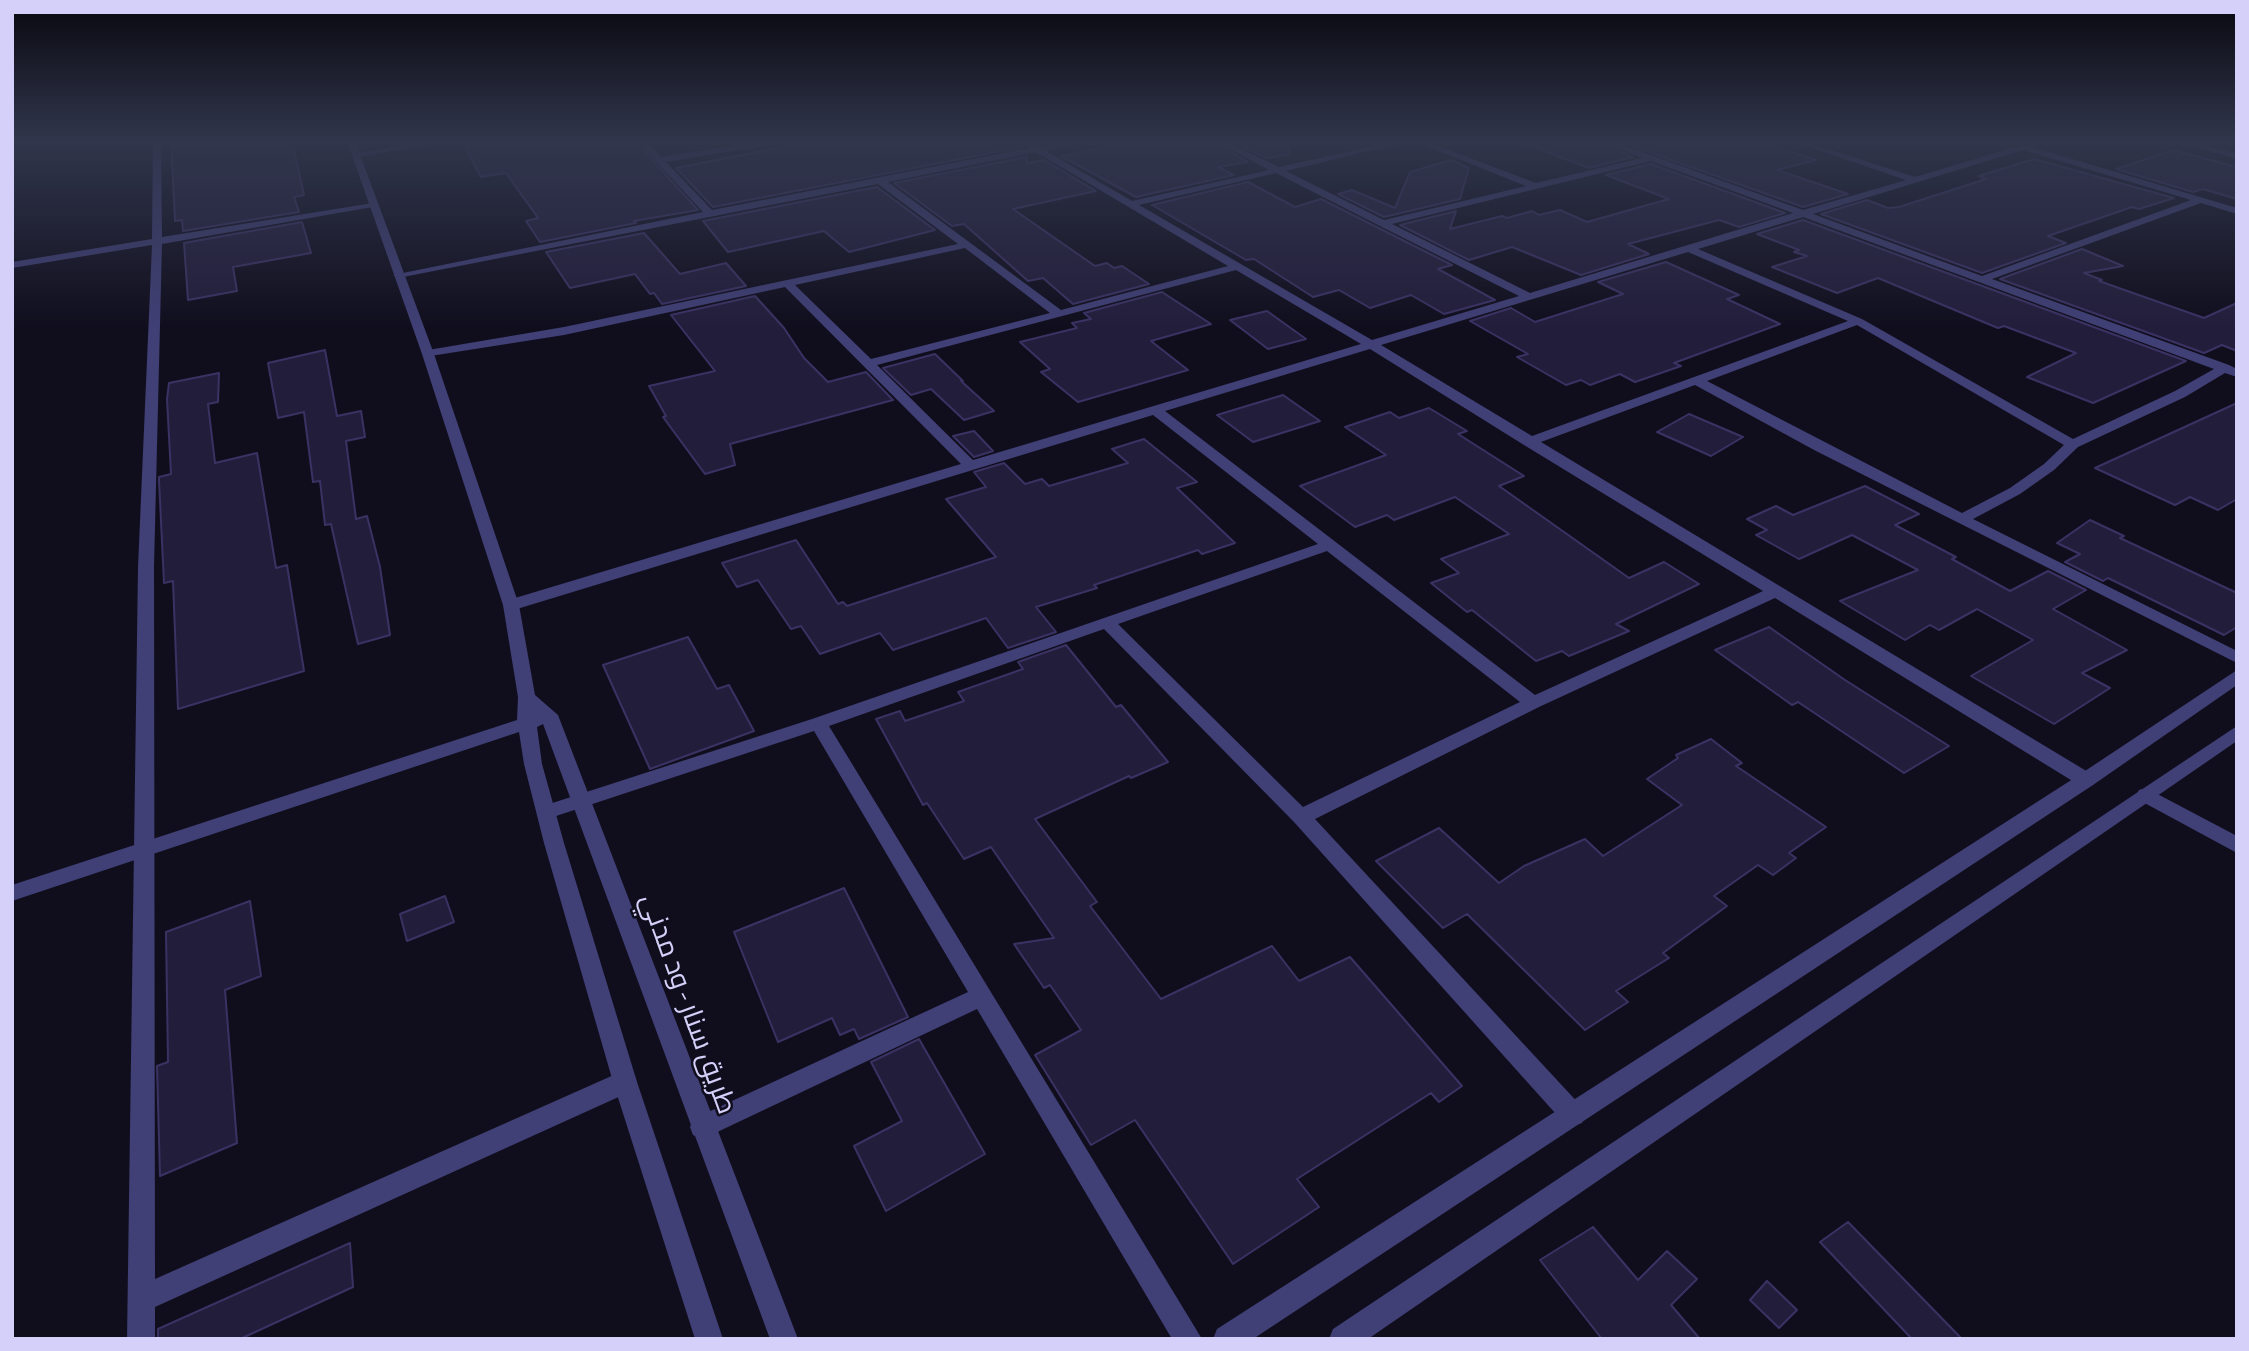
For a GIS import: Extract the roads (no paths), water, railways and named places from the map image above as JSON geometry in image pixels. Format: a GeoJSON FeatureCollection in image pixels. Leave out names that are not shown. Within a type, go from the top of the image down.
{"type":"FeatureCollection","features":[{"type":"Feature","properties":{"kind":"street"},"geometry":{"type":"LineString","coordinates":[[141,1339],[148,463],[158,204]]}},
{"type":"Feature","properties":{"kind":"street"},"geometry":{"type":"LineString","coordinates":[[701,204],[710,214]]}},
{"type":"Feature","properties":{"kind":"street"},"geometry":{"type":"LineString","coordinates":[[398,275],[762,204]]}},
{"type":"Feature","properties":{"kind":"street"},"geometry":{"type":"LineString","coordinates":[[912,204],[1058,313]]}},
{"type":"Feature","properties":{"kind":"street"},"geometry":{"type":"LineString","coordinates":[[1136,204],[2085,780]]}},
{"type":"Feature","properties":{"kind":"street"},"geometry":{"type":"LineString","coordinates":[[1345,204],[1528,296]]}},
{"type":"Feature","properties":{"kind":"street"},"geometry":{"type":"LineString","coordinates":[[1382,223],[1457,204]]}},
{"type":"Feature","properties":{"kind":"street"},"geometry":{"type":"LineString","coordinates":[[1779,204],[2231,371]]}},
{"type":"Feature","properties":{"kind":"street"},"geometry":{"type":"LineString","coordinates":[[512,605],[1833,204]]}},
{"type":"Feature","properties":{"kind":"street"},"geometry":{"type":"LineString","coordinates":[[1983,279],[2190,204]]}},
{"type":"Feature","properties":{"kind":"street"},"geometry":{"type":"LineString","coordinates":[[2214,204],[2237,211]]}},
{"type":"Feature","properties":{"kind":"street"},"geometry":{"type":"LineString","coordinates":[[12,265],[373,206],[428,354],[512,605],[527,697],[527,724],[533,764],[625,1082],[709,1339]]}},
{"type":"Feature","properties":{"kind":"street"},"geometry":{"type":"LineString","coordinates":[[428,354],[564,331],[966,244]]}},
{"type":"Feature","properties":{"kind":"street"},"geometry":{"type":"LineString","coordinates":[[1687,248],[1858,321],[2073,444]]}},
{"type":"Feature","properties":{"kind":"street"},"geometry":{"type":"LineString","coordinates":[[867,364],[1240,266]]}},
{"type":"Feature","properties":{"kind":"street"},"geometry":{"type":"LineString","coordinates":[[788,284],[970,465]]}},
{"type":"Feature","properties":{"kind":"street"},"geometry":{"type":"LineString","coordinates":[[1529,442],[1858,321]]}},
{"type":"Feature","properties":{"kind":"street"},"geometry":{"type":"LineString","coordinates":[[1962,519],[2015,491],[2049,467],[2073,444],[2231,371]]}},
{"type":"Feature","properties":{"kind":"street"},"geometry":{"type":"LineString","coordinates":[[1697,381],[2237,658]]}},
{"type":"Feature","properties":{"kind":"street"},"geometry":{"type":"LineString","coordinates":[[1154,409],[1533,704]]}},
{"type":"Feature","properties":{"kind":"street"},"geometry":{"type":"LineString","coordinates":[[547,811],[818,723],[1329,545]]}},
{"type":"Feature","properties":{"kind":"street"},"geometry":{"type":"LineString","coordinates":[[1301,817],[1533,704],[1776,591]]}},
{"type":"Feature","properties":{"kind":"street"},"geometry":{"type":"LineString","coordinates":[[1106,622],[1301,817],[1573,1115]]}},
{"type":"Feature","properties":{"kind":"street"},"geometry":{"type":"LineString","coordinates":[[1227,1339],[2085,780],[2237,676]]}},
{"type":"Feature","properties":{"kind":"street"},"geometry":{"type":"LineString","coordinates":[[12,893],[549,715],[527,697]]}},
{"type":"Feature","properties":{"kind":"street","name":"طريق سنار - ود مدني"},"geometry":{"type":"LineString","coordinates":[[549,715],[783,1339]]}},
{"type":"Feature","properties":{"kind":"street"},"geometry":{"type":"LineString","coordinates":[[818,723],[1188,1339]]}},
{"type":"Feature","properties":{"kind":"street"},"geometry":{"type":"LineString","coordinates":[[1343,1339],[1829,1006],[2237,732]]}},
{"type":"Feature","properties":{"kind":"street"},"geometry":{"type":"LineString","coordinates":[[2146,794],[2237,845]]}},
{"type":"Feature","properties":{"kind":"street"},"geometry":{"type":"LineString","coordinates":[[702,1127],[982,996]]}},
{"type":"Feature","properties":{"kind":"street"},"geometry":{"type":"LineString","coordinates":[[141,1299],[625,1082]]}}]}
